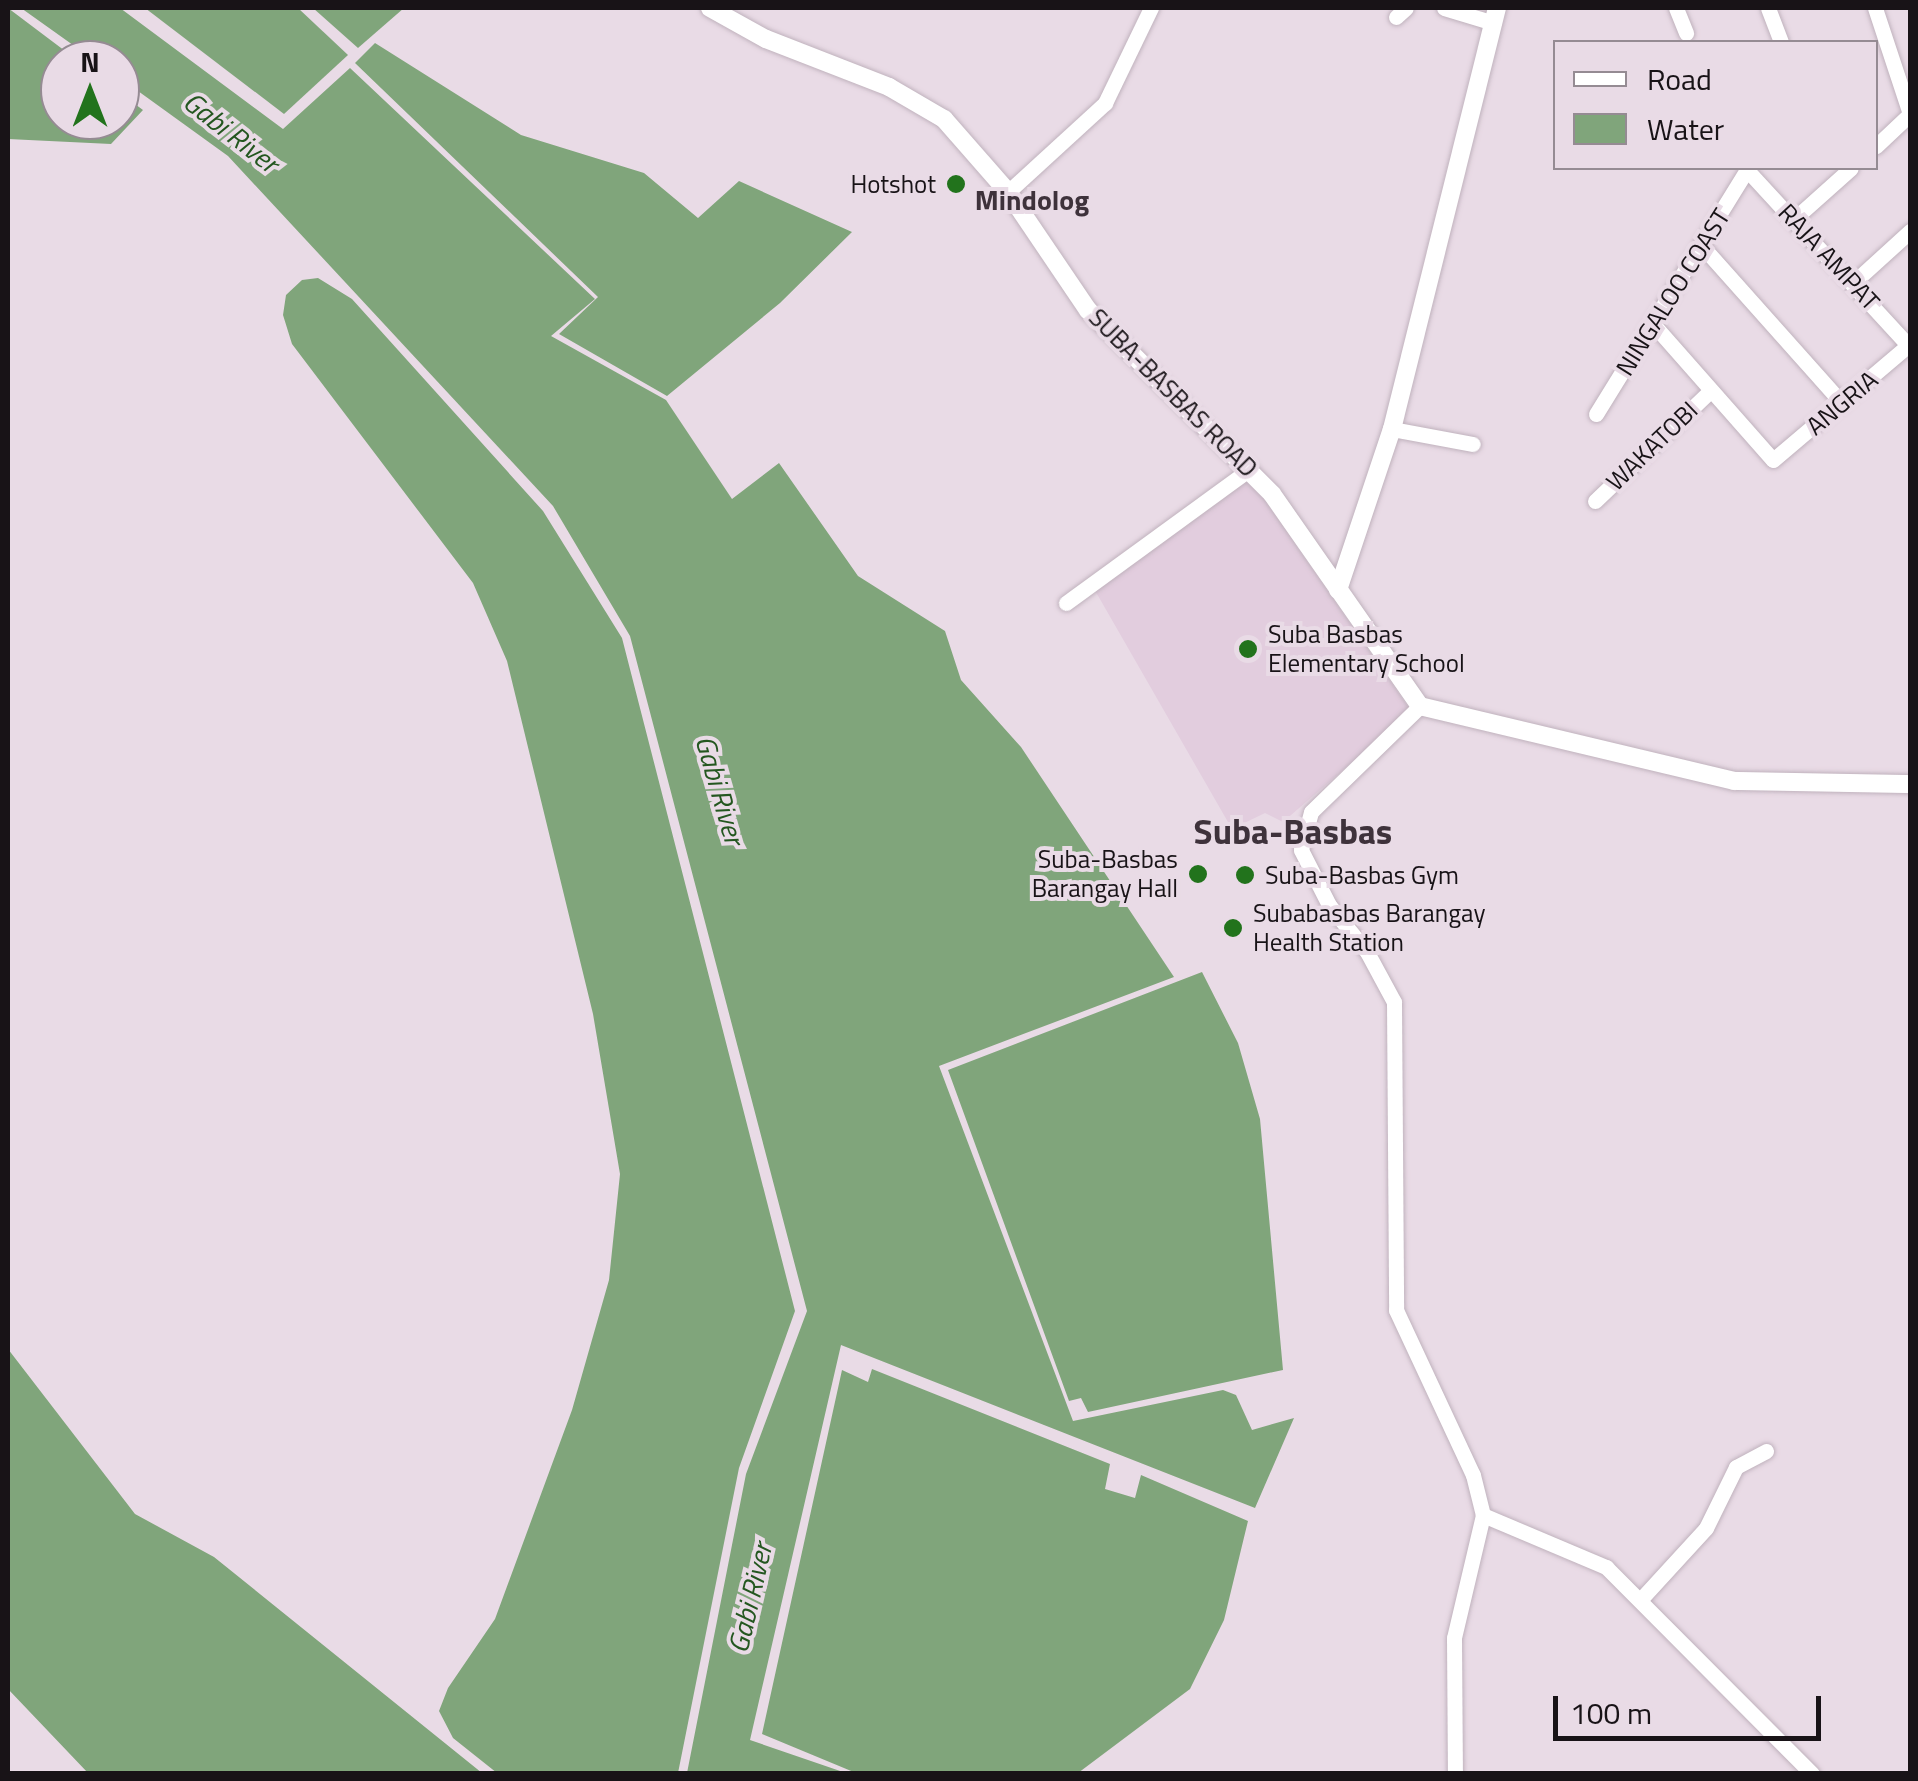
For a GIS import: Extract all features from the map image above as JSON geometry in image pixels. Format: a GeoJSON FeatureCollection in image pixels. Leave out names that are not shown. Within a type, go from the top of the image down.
{"type":"FeatureCollection","features":[{"type":"Feature","properties":{"kind":"street","name":"SUBA-BASBAS ROAD"},"geometry":{"type":"LineString","coordinates":[[710,8],[766,39],[925,106],[944,119],[1008,192],[1088,310],[1250,469],[1420,706]]}},
{"type":"Feature","properties":{"kind":"street"},"geometry":{"type":"LineString","coordinates":[[1008,192],[1105,103],[1151,8]]}},
{"type":"Feature","properties":{"kind":"street"},"geometry":{"type":"LineString","coordinates":[[1338,590],[1392,429],[1496,15],[1444,8]]}},
{"type":"Feature","properties":{"kind":"street"},"geometry":{"type":"LineString","coordinates":[[1676,8],[1686,34]]}},
{"type":"Feature","properties":{"kind":"street"},"geometry":{"type":"LineString","coordinates":[[1768,8],[1780,40]]}},
{"type":"Feature","properties":{"kind":"street"},"geometry":{"type":"LineString","coordinates":[[1875,8],[1910,114],[1878,144]]}},
{"type":"Feature","properties":{"kind":"street"},"geometry":{"type":"LineString","coordinates":[[1878,73],[1894,67]]}},
{"type":"Feature","properties":{"kind":"street","name":"NINGALOO COAST"},"geometry":{"type":"LineString","coordinates":[[1596,414],[1747,170]]}},
{"type":"Feature","properties":{"kind":"street","name":"RAJA AMPAT"},"geometry":{"type":"LineString","coordinates":[[1749,170],[1910,345]]}},
{"type":"Feature","properties":{"kind":"street"},"geometry":{"type":"LineString","coordinates":[[1794,219],[1849,170]]}},
{"type":"Feature","properties":{"kind":"street"},"geometry":{"type":"LineString","coordinates":[[1854,282],[1910,232]]}},
{"type":"Feature","properties":{"kind":"street"},"geometry":{"type":"LineString","coordinates":[[1702,246],[1842,403]]}},
{"type":"Feature","properties":{"kind":"street"},"geometry":{"type":"LineString","coordinates":[[1653,324],[1710,391]]}},
{"type":"Feature","properties":{"kind":"street","name":"ANGRIA"},"geometry":{"type":"LineString","coordinates":[[1710,391],[1773,460],[1910,345]]}},
{"type":"Feature","properties":{"kind":"street","name":"WAKATOBI"},"geometry":{"type":"LineString","coordinates":[[1595,500],[1710,391]]}},
{"type":"Feature","properties":{"kind":"street"},"geometry":{"type":"LineString","coordinates":[[1392,429],[1473,444]]}},
{"type":"Feature","properties":{"kind":"street"},"geometry":{"type":"LineString","coordinates":[[1066,603],[1250,469]]}},
{"type":"Feature","properties":{"kind":"street"},"geometry":{"type":"LineString","coordinates":[[1455,1774],[1454,1638],[1483,1515],[1473,1475],[1396,1310],[1394,1002],[1367,952],[1329,905],[1302,850],[1312,812],[1420,706],[1734,781],[1910,784]]}},
{"type":"Feature","properties":{"kind":"street"},"geometry":{"type":"LineString","coordinates":[[1641,1599],[1706,1528],[1736,1466],[1766,1451]]}},
{"type":"Feature","properties":{"kind":"street"},"geometry":{"type":"LineString","coordinates":[[1483,1515],[1606,1568],[1812,1774]]}},
{"type":"Feature","properties":{"kind":"shaded area","name":"Suba Basbas Elementary School"},"geometry":{"type":"Polygon","coordinates":[[[1248,476],[1411,711],[1283,822],[1265,813],[1232,829],[1093,587],[1248,476]]]}},
{"type":"Feature","properties":{"kind":"water"},"geometry":{"type":"Polygon","coordinates":[[[8,8],[50,40],[40,40],[40,140],[115,140],[111,144],[8,139],[8,8]]]}},
{"type":"Feature","properties":{"kind":"water","name":"Gabi River"},"geometry":{"type":"Polygon","coordinates":[[[21,8],[120,8],[283,129],[350,68],[595,299],[551,336],[666,400],[732,499],[779,463],[858,576],[945,631],[961,680],[1021,747],[1174,977],[939,1066],[1073,1421],[1223,1390],[1236,1395],[1252,1430],[1294,1418],[1255,1508],[841,1345],[750,1740],[846,1773],[687,1773],[746,1474],[807,1311],[630,636],[553,506],[228,156],[140,92],[140,40],[66,40],[21,8]]]}},
{"type":"Feature","properties":{"kind":"water"},"geometry":{"type":"Polygon","coordinates":[[[145,8],[298,8],[348,55],[284,114],[145,8]]]}},
{"type":"Feature","properties":{"kind":"water"},"geometry":{"type":"Polygon","coordinates":[[[313,8],[404,8],[358,48],[313,8]]]}},
{"type":"Feature","properties":{"kind":"water"},"geometry":{"type":"Polygon","coordinates":[[[375,43],[521,135],[644,173],[698,218],[739,181],[852,232],[780,303],[667,396],[559,334],[598,297],[355,63],[375,43]]]}},
{"type":"Feature","properties":{"kind":"water"},"geometry":{"type":"Polygon","coordinates":[[[318,278],[352,299],[543,511],[622,638],[795,1311],[739,1468],[678,1773],[497,1773],[453,1738],[439,1711],[448,1688],[495,1619],[572,1410],[609,1280],[620,1174],[593,1014],[507,661],[473,583],[292,344],[283,315],[286,295],[302,280],[318,278]]]}},
{"type":"Feature","properties":{"kind":"water"},"geometry":{"type":"Polygon","coordinates":[[[1202,972],[1238,1043],[1260,1119],[1283,1370],[1088,1412],[1081,1398],[1069,1401],[948,1070],[1202,972]]]}},
{"type":"Feature","properties":{"kind":"water"},"geometry":{"type":"Polygon","coordinates":[[[8,1349],[135,1514],[214,1557],[482,1773],[88,1773],[8,1689],[8,1349]]]}},
{"type":"Feature","properties":{"kind":"water"},"geometry":{"type":"Polygon","coordinates":[[[872,1369],[1110,1464],[1105,1489],[1135,1498],[1141,1475],[1248,1521],[1224,1620],[1190,1689],[1078,1773],[856,1773],[762,1734],[842,1370],[868,1382],[872,1369]]]}},
{"type":"Feature","properties":{"kind":"place","name":"Hotshot"},"geometry":{"type":"Point","coordinates":[956,184]}},
{"type":"Feature","properties":{"kind":"place","name":"Suba Basbas Elementary School"},"geometry":{"type":"Point","coordinates":[1248,649]}},
{"type":"Feature","properties":{"kind":"place","name":"Suba-Basbas Barangay Hall"},"geometry":{"type":"Point","coordinates":[1198,874]}},
{"type":"Feature","properties":{"kind":"place","name":"Suba-Basbas Gym"},"geometry":{"type":"Point","coordinates":[1245,875]}},
{"type":"Feature","properties":{"kind":"place","name":"Subabasbas Barangay Health Station"},"geometry":{"type":"Point","coordinates":[1233,928]}},
{"type":"Feature","properties":{"kind":"district","name":"Mindolog"},"geometry":{"type":"Point","coordinates":[1032,200]}},
{"type":"Feature","properties":{"kind":"district","name":"Suba-Basbas"},"geometry":{"type":"Point","coordinates":[1293,831]}}]}
